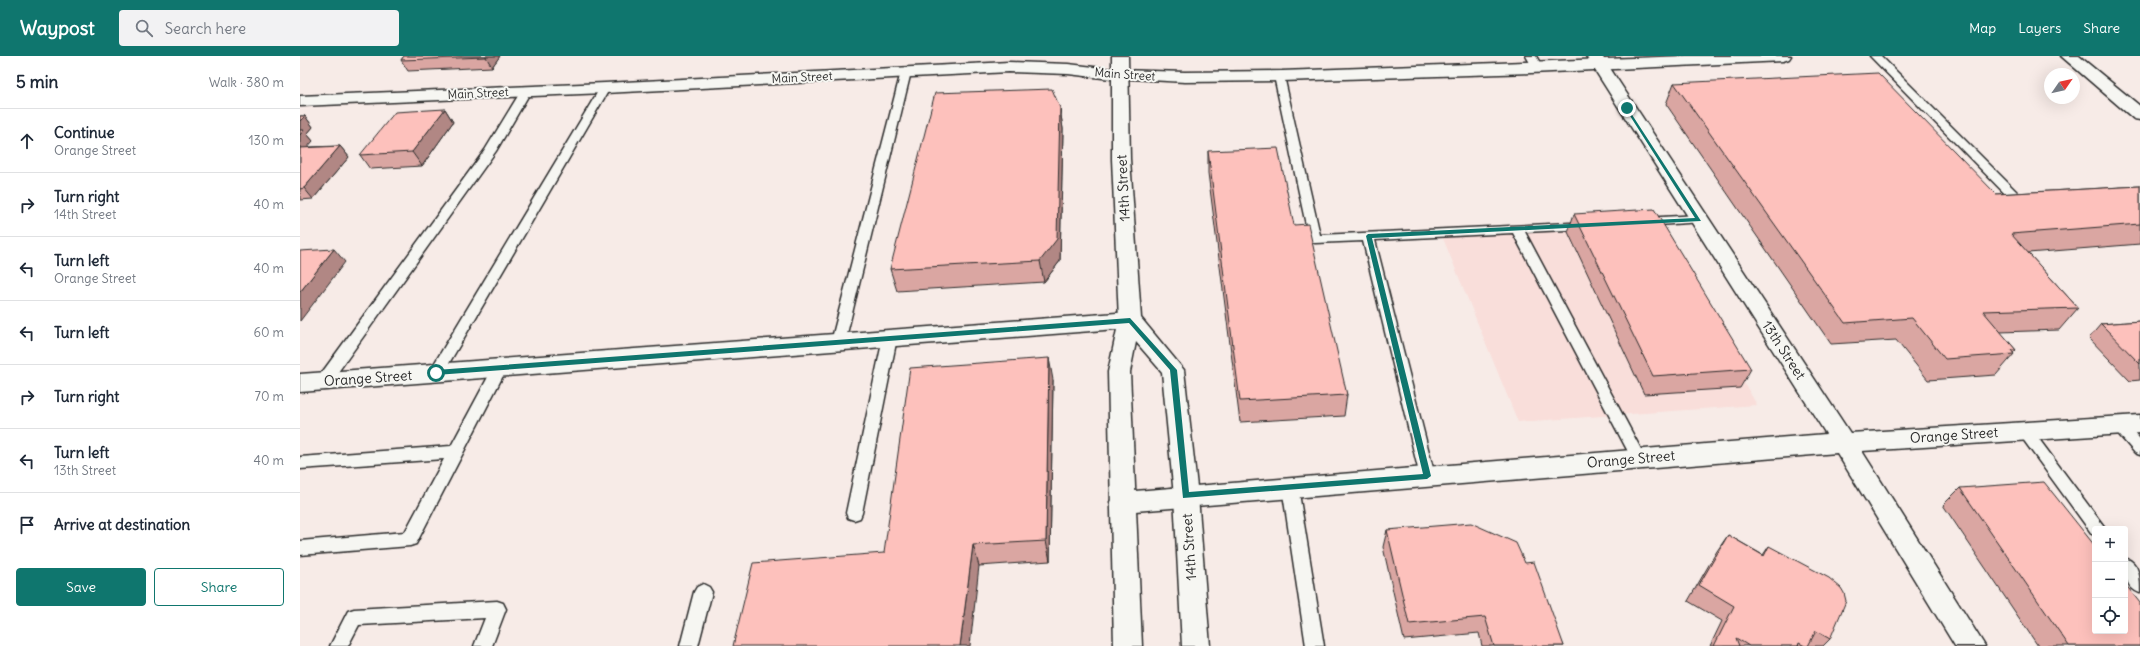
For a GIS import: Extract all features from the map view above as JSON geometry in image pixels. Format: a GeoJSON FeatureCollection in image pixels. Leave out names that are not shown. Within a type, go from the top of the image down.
{"type":"FeatureCollection","features":[{"type":"Feature","properties":{"kind":"street","name":"14th Street"},"geometry":{"type":"LineString","coordinates":[[1120,56],[1121,159],[1130,320],[1119,372],[1128,646]]}},
{"type":"Feature","properties":{"kind":"street","name":"Main Street"},"geometry":{"type":"LineString","coordinates":[[300,101],[605,88],[1009,67],[1178,78],[1280,76],[1534,62],[1782,56]]}},
{"type":"Feature","properties":{"kind":"street"},"geometry":{"type":"LineString","coordinates":[[2069,56],[2140,115]]}},
{"type":"Feature","properties":{"kind":"street","name":"13th Street"},"geometry":{"type":"LineString","coordinates":[[1597,61],[1843,442],[1972,646]]}},
{"type":"Feature","properties":{"kind":"street","name":"14th Street"},"geometry":{"type":"LineString","coordinates":[[1130,320],[1173,370],[1186,496],[1196,646]]}},
{"type":"Feature","properties":{"kind":"street","name":"Orange Street"},"geometry":{"type":"LineString","coordinates":[[300,383],[1130,320]]}},
{"type":"Feature","properties":{"kind":"street","name":"Orange Street"},"geometry":{"type":"LineString","coordinates":[[1123,502],[1843,442],[2130,424]]}},
{"type":"Feature","properties":{"kind":"lane"},"geometry":{"type":"LineString","coordinates":[[1875,56],[2019,201],[2034,200]]}},
{"type":"Feature","properties":{"kind":"lane"},"geometry":{"type":"LineString","coordinates":[[838,342],[860,263],[870,213],[906,72]]}},
{"type":"Feature","properties":{"kind":"lane"},"geometry":{"type":"LineString","coordinates":[[1280,76],[1315,239],[1597,225]]}},
{"type":"Feature","properties":{"kind":"lane"},"geometry":{"type":"LineString","coordinates":[[436,373],[605,88]]}},
{"type":"Feature","properties":{"kind":"lane"},"geometry":{"type":"LineString","coordinates":[[323,382],[490,150],[526,91]]}},
{"type":"Feature","properties":{"kind":"lane"},"geometry":{"type":"LineString","coordinates":[[1629,223],[1699,219]]}},
{"type":"Feature","properties":{"kind":"lane"},"geometry":{"type":"LineString","coordinates":[[1517,229],[1639,459]]}},
{"type":"Feature","properties":{"kind":"lane"},"geometry":{"type":"LineString","coordinates":[[1368,236],[1427,476]]}},
{"type":"Feature","properties":{"kind":"lane"},"geometry":{"type":"LineString","coordinates":[[854,513],[890,338]]}},
{"type":"Feature","properties":{"kind":"lane"},"geometry":{"type":"LineString","coordinates":[[300,548],[410,540],[500,368]]}},
{"type":"Feature","properties":{"kind":"lane"},"geometry":{"type":"LineString","coordinates":[[2130,424],[2140,449]]}},
{"type":"Feature","properties":{"kind":"lane"},"geometry":{"type":"LineString","coordinates":[[2025,431],[2096,526]]}},
{"type":"Feature","properties":{"kind":"lane"},"geometry":{"type":"LineString","coordinates":[[300,463],[456,452]]}},
{"type":"Feature","properties":{"kind":"lane"},"geometry":{"type":"LineString","coordinates":[[1290,487],[1315,646]]}},
{"type":"Feature","properties":{"kind":"lane"},"geometry":{"type":"LineString","coordinates":[[2128,569],[2140,585]]}},
{"type":"Feature","properties":{"kind":"lane"},"geometry":{"type":"LineString","coordinates":[[689,646],[703,592]]}},
{"type":"Feature","properties":{"kind":"lane"},"geometry":{"type":"LineString","coordinates":[[339,646],[354,617],[497,609],[483,646]]}},
{"type":"Feature","properties":{"kind":"shaded area"},"geometry":{"type":"Polygon","coordinates":[[[1649,219],[1757,405],[1518,422],[1440,231],[1649,219]]]}},
{"type":"Feature","properties":{"kind":"building"},"geometry":{"type":"Polygon","coordinates":[[[404,56],[486,56],[486,57],[401,60],[404,56]]]}},
{"type":"Feature","properties":{"kind":"building"},"geometry":{"type":"Polygon","coordinates":[[[1878,73],[1996,194],[2140,186],[2140,224],[2011,234],[2078,308],[1983,311],[2016,350],[2011,350],[2014,354],[1945,359],[1912,318],[1845,323],[1674,83],[1878,73]]]}},
{"type":"Feature","properties":{"kind":"building"},"geometry":{"type":"Polygon","coordinates":[[[1052,89],[1060,108],[1057,239],[1040,261],[890,269],[935,93],[1052,89]]]}},
{"type":"Feature","properties":{"kind":"building"},"geometry":{"type":"Polygon","coordinates":[[[445,109],[412,152],[360,155],[395,112],[445,109]]]}},
{"type":"Feature","properties":{"kind":"building"},"geometry":{"type":"Polygon","coordinates":[[[300,116],[305,116],[300,121],[300,116]]]}},
{"type":"Feature","properties":{"kind":"building"},"geometry":{"type":"Polygon","coordinates":[[[340,146],[304,188],[300,189],[300,148],[340,146]]]}},
{"type":"Feature","properties":{"kind":"building"},"geometry":{"type":"Polygon","coordinates":[[[1278,148],[1294,225],[1308,224],[1347,395],[1240,401],[1208,151],[1278,148]]]}},
{"type":"Feature","properties":{"kind":"building"},"geometry":{"type":"Polygon","coordinates":[[[1654,209],[1751,369],[1653,376],[1574,214],[1654,209]]]}},
{"type":"Feature","properties":{"kind":"building"},"geometry":{"type":"Polygon","coordinates":[[[334,249],[300,292],[300,251],[334,249]]]}},
{"type":"Feature","properties":{"kind":"building"},"geometry":{"type":"Polygon","coordinates":[[[2140,321],[2140,364],[2101,324],[2140,321]]]}},
{"type":"Feature","properties":{"kind":"building"},"geometry":{"type":"Polygon","coordinates":[[[1049,358],[1046,541],[973,545],[960,646],[733,646],[753,563],[884,553],[910,368],[1049,358]]]}},
{"type":"Feature","properties":{"kind":"building"},"geometry":{"type":"Polygon","coordinates":[[[2044,482],[2092,542],[2092,634],[2128,634],[2128,588],[2140,603],[2140,646],[2069,646],[1960,488],[2044,482]]]}},
{"type":"Feature","properties":{"kind":"building"},"geometry":{"type":"Polygon","coordinates":[[[1471,523],[1516,543],[1525,563],[1534,562],[1564,646],[1494,646],[1485,617],[1409,624],[1387,530],[1471,523]]]}},
{"type":"Feature","properties":{"kind":"building"},"geometry":{"type":"Polygon","coordinates":[[[1728,535],[1764,556],[1769,546],[1829,578],[1841,588],[1846,601],[1830,639],[1816,631],[1808,646],[1799,643],[1798,646],[1749,646],[1736,638],[1739,646],[1714,646],[1734,606],[1699,585],[1728,535]]]}},
{"type":"Feature","properties":{"kind":"route"},"geometry":{"type":"LineString","coordinates":[[436,373],[1130,320],[1173,370],[1186,496],[1427,476],[1368,236],[1699,219],[1627,108]]}}]}
